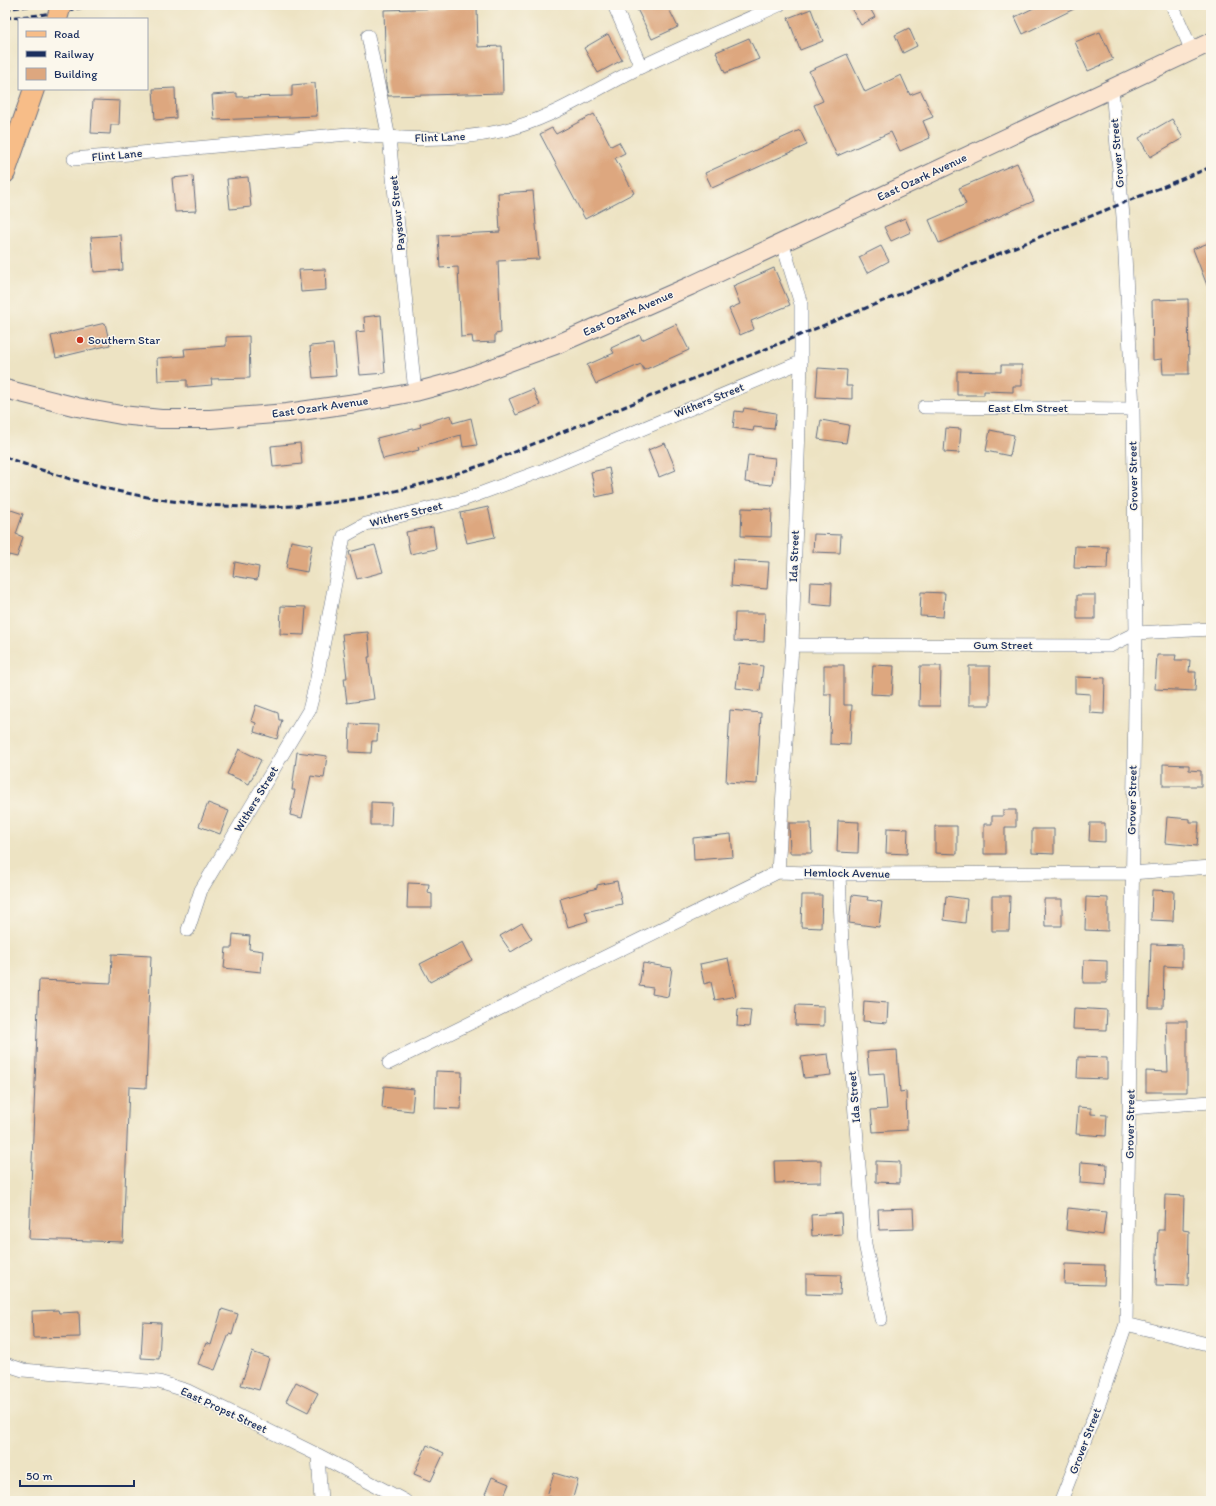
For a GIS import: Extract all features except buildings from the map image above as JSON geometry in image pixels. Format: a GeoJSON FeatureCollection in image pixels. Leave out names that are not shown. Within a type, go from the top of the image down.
{"type":"FeatureCollection","features":[{"type":"Feature","properties":{"kind":"main road"},"geometry":{"type":"LineString","coordinates":[[57,18],[61,5]]}},
{"type":"Feature","properties":{"kind":"main road","name":"East Ozark Avenue"},"geometry":{"type":"LineString","coordinates":[[5,390],[77,407],[161,419],[210,419],[287,412],[356,403],[415,392],[460,380],[558,344],[690,286],[1211,42]]}},
{"type":"Feature","properties":{"kind":"main road"},"geometry":{"type":"LineString","coordinates":[[5,173],[34,90]]}},
{"type":"Feature","properties":{"kind":"street"},"geometry":{"type":"LineString","coordinates":[[614,5],[641,67]]}},
{"type":"Feature","properties":{"kind":"street","name":"Flint Lane"},"geometry":{"type":"LineString","coordinates":[[74,159],[348,134],[389,138],[438,138],[475,136],[503,131],[541,118],[641,67],[779,5]]}},
{"type":"Feature","properties":{"kind":"street"},"geometry":{"type":"LineString","coordinates":[[1172,5],[1192,51]]}},
{"type":"Feature","properties":{"kind":"street","name":"Paysour Street"},"geometry":{"type":"LineString","coordinates":[[368,36],[389,138],[415,392]]}},
{"type":"Feature","properties":{"kind":"street","name":"Grover Street"},"geometry":{"type":"LineString","coordinates":[[1061,1501],[1100,1401],[1126,1324],[1130,1108],[1131,873],[1136,633],[1132,409],[1123,217],[1112,88]]}},
{"type":"Feature","properties":{"kind":"street","name":"Ida Street"},"geometry":{"type":"LineString","coordinates":[[778,872],[792,645],[801,362],[801,304],[782,242]]}},
{"type":"Feature","properties":{"kind":"street","name":"Withers Street"},"geometry":{"type":"LineString","coordinates":[[188,930],[202,890],[309,710],[316,683],[344,536],[366,524],[460,500],[549,468],[801,362]]}},
{"type":"Feature","properties":{"kind":"street","name":"East Elm Street"},"geometry":{"type":"LineString","coordinates":[[924,407],[1132,409]]}},
{"type":"Feature","properties":{"kind":"street","name":"Gum Street"},"geometry":{"type":"LineString","coordinates":[[792,645],[1110,646],[1136,633],[1211,628]]}},
{"type":"Feature","properties":{"kind":"street","name":"Hemlock Avenue"},"geometry":{"type":"LineString","coordinates":[[389,1063],[514,1003],[778,872],[839,874],[1131,873],[1211,867]]}},
{"type":"Feature","properties":{"kind":"street","name":"Ida Street"},"geometry":{"type":"LineString","coordinates":[[839,874],[842,945],[866,1244],[881,1319]]}},
{"type":"Feature","properties":{"kind":"street"},"geometry":{"type":"LineString","coordinates":[[1130,1108],[1211,1102]]}},
{"type":"Feature","properties":{"kind":"street"},"geometry":{"type":"LineString","coordinates":[[1126,1324],[1211,1345]]}},
{"type":"Feature","properties":{"kind":"street","name":"East Propst Street"},"geometry":{"type":"LineString","coordinates":[[5,1364],[23,1370],[158,1382],[188,1391],[318,1455],[405,1501]]}},
{"type":"Feature","properties":{"kind":"street"},"geometry":{"type":"LineString","coordinates":[[318,1455],[321,1501]]}},
{"type":"Feature","properties":{"kind":"railway"},"geometry":{"type":"LineString","coordinates":[[5,9],[36,5]]}},
{"type":"Feature","properties":{"kind":"railway"},"geometry":{"type":"LineString","coordinates":[[5,18],[40,15],[96,5]]}},
{"type":"Feature","properties":{"kind":"railway"},"geometry":{"type":"LineString","coordinates":[[5,457],[98,487],[146,497],[193,504],[241,507],[289,506],[337,502],[386,493],[482,465],[1211,167]]}},
{"type":"Feature","properties":{"kind":"place","name":"Southern Star"},"geometry":{"type":"Point","coordinates":[80,340]}}]}
